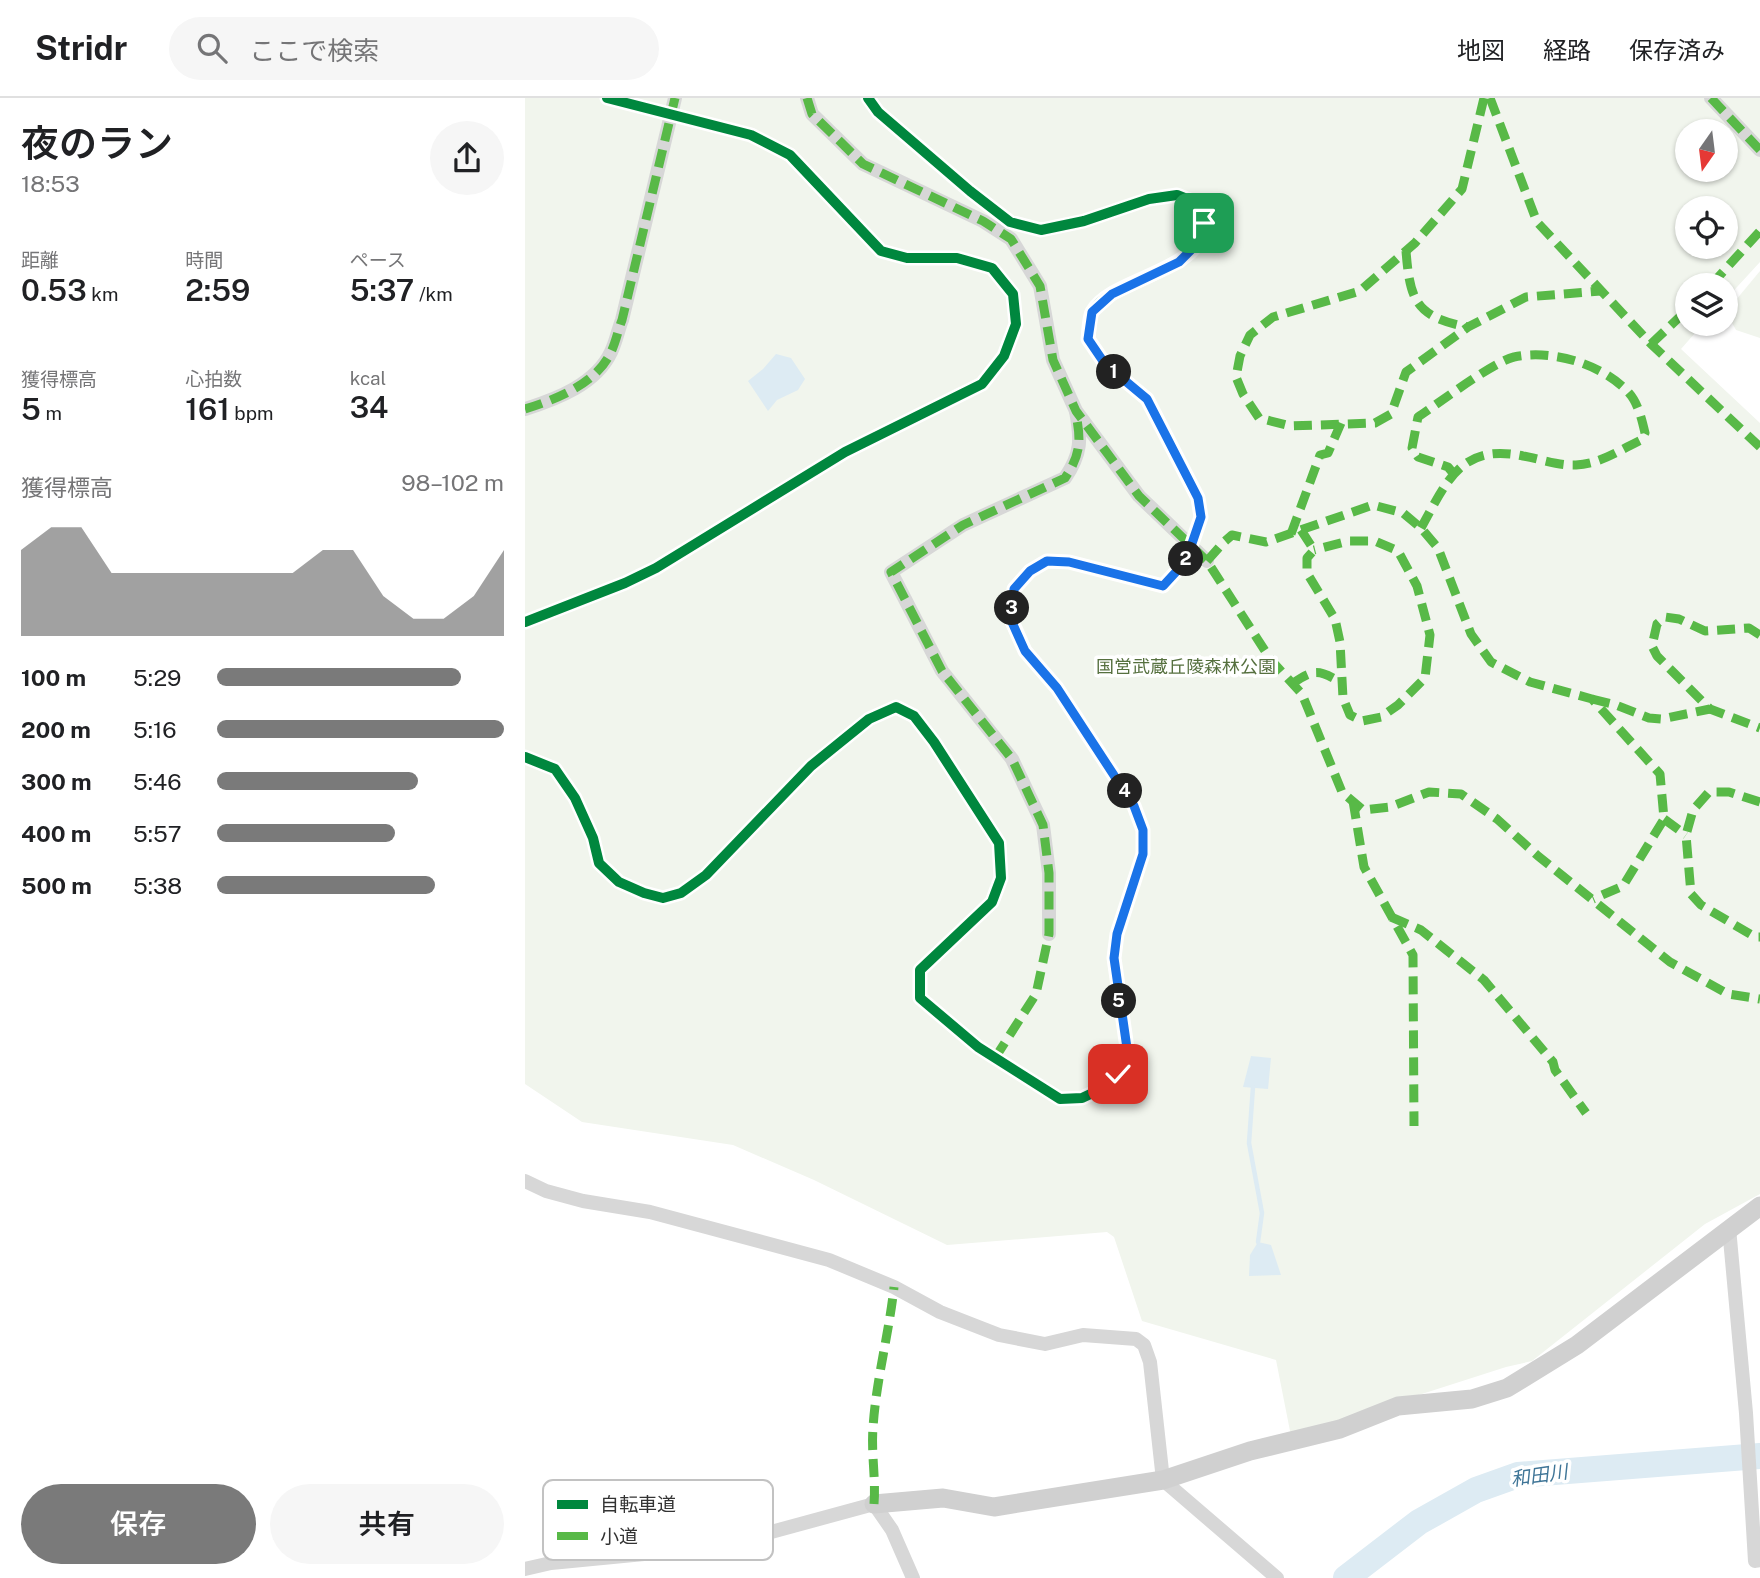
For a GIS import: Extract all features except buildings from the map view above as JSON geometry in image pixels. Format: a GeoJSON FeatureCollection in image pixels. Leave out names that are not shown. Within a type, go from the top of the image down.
{"type":"FeatureCollection","features":[{"type":"Feature","properties":{"kind":"street"},"geometry":{"type":"LineString","coordinates":[[525,409],[555,400],[590,379],[611,354],[622,320],[675,98]]}},
{"type":"Feature","properties":{"kind":"street"},"geometry":{"type":"LineString","coordinates":[[807,98],[812,114],[863,164],[983,221],[1011,239],[1040,286],[1053,360],[1076,411],[1139,496],[1204,559]]}},
{"type":"Feature","properties":{"kind":"street"},"geometry":{"type":"LineString","coordinates":[[1711,98],[1760,149]]}},
{"type":"Feature","properties":{"kind":"street"},"geometry":{"type":"LineString","coordinates":[[1049,934],[1049,873],[1043,825],[1012,759],[942,671],[891,572],[963,525],[1065,478],[1075,463],[1080,438],[1076,411]]}},
{"type":"Feature","properties":{"kind":"street"},"geometry":{"type":"LineString","coordinates":[[525,1181],[546,1191],[583,1201],[650,1212],[829,1260],[894,1287],[940,1312],[999,1335],[1045,1344],[1083,1335],[1136,1339],[1144,1345],[1150,1362],[1163,1480],[1277,1578]]}},
{"type":"Feature","properties":{"kind":"street"},"geometry":{"type":"LineString","coordinates":[[773,1532],[874,1504],[943,1498],[994,1507],[1163,1480],[1250,1451],[1340,1429],[1398,1406],[1472,1399],[1507,1388],[1577,1345],[1760,1206]]}},
{"type":"Feature","properties":{"kind":"street"},"geometry":{"type":"LineString","coordinates":[[1729,1228],[1746,1413],[1755,1561],[1760,1560]]}},
{"type":"Feature","properties":{"kind":"street"},"geometry":{"type":"LineString","coordinates":[[874,1504],[892,1530],[913,1578]]}},
{"type":"Feature","properties":{"kind":"street"},"geometry":{"type":"LineString","coordinates":[[525,1569],[584,1560]]}},
{"type":"Feature","properties":{"kind":"green space","name":"国営武蔵丘陵森林公園"},"geometry":{"type":"Polygon","coordinates":[[[525,98],[1760,98],[1760,262],[1738,286],[1738,273],[1675,273],[1675,336],[1692,336],[1681,349],[1760,423],[1760,1194],[1705,1224],[1532,1361],[1291,1436],[1276,1360],[1142,1321],[1114,1237],[1107,1232],[947,1245],[814,1180],[733,1145],[582,1122],[525,1084],[525,98]]]}},
{"type":"Feature","properties":{"kind":"green space"},"geometry":{"type":"Polygon","coordinates":[[[1760,271],[1760,338],[1738,331],[1738,298],[1760,271]]]}},
{"type":"Feature","properties":{"kind":"shaded area"},"geometry":{"type":"Polygon","coordinates":[[[776,354],[791,358],[805,379],[798,390],[777,400],[768,411],[748,381],[776,354]]]}},
{"type":"Feature","properties":{"kind":"shaded area"},"geometry":{"type":"Polygon","coordinates":[[[1251,1056],[1271,1058],[1268,1089],[1243,1087],[1251,1056]]]}},
{"type":"Feature","properties":{"kind":"shaded area"},"geometry":{"type":"Polygon","coordinates":[[[1258,1242],[1271,1245],[1281,1275],[1249,1276],[1250,1255],[1258,1242]]]}},
{"type":"Feature","properties":{"kind":"waterway"},"geometry":{"type":"LineString","coordinates":[[1253,1087],[1249,1143],[1262,1213],[1258,1242]]}},
{"type":"Feature","properties":{"kind":"waterway","name":"和田川"},"geometry":{"type":"LineString","coordinates":[[1346,1578],[1419,1522],[1476,1490],[1518,1475],[1760,1456]]}},
{"type":"Feature","properties":{"kind":"marked path"},"geometry":{"type":"LineString","coordinates":[[525,409],[574,389],[596,373],[611,352],[622,320],[675,98]]}},
{"type":"Feature","properties":{"kind":"marked path"},"geometry":{"type":"LineString","coordinates":[[807,98],[812,114],[863,164],[983,221],[1011,239],[1040,286],[1053,360],[1076,411],[1139,496],[1207,561],[1271,660],[1302,694],[1342,792],[1363,810],[1390,807],[1429,792],[1461,794],[1497,819],[1538,856],[1670,962],[1728,994],[1760,999]]}},
{"type":"Feature","properties":{"kind":"marked path"},"geometry":{"type":"LineString","coordinates":[[1484,98],[1462,189],[1415,243],[1360,291],[1273,317],[1250,335],[1240,356],[1236,377],[1243,394],[1259,418],[1290,426],[1375,423],[1391,414],[1406,372],[1468,327],[1526,297],[1601,291]]}},
{"type":"Feature","properties":{"kind":"marked path"},"geometry":{"type":"LineString","coordinates":[[1490,98],[1537,222],[1651,344],[1760,447]]}},
{"type":"Feature","properties":{"kind":"marked path"},"geometry":{"type":"LineString","coordinates":[[1711,98],[1760,150]]}},
{"type":"Feature","properties":{"kind":"marked path"},"geometry":{"type":"LineString","coordinates":[[1722,273],[1760,231]]}},
{"type":"Feature","properties":{"kind":"marked path"},"geometry":{"type":"LineString","coordinates":[[1406,251],[1410,283],[1419,304],[1437,318],[1468,327]]}},
{"type":"Feature","properties":{"kind":"marked path"},"geometry":{"type":"LineString","coordinates":[[1651,344],[1675,321]]}},
{"type":"Feature","properties":{"kind":"marked path"},"geometry":{"type":"LineString","coordinates":[[1421,528],[1448,481],[1470,461],[1485,455],[1502,453],[1563,464],[1585,464],[1610,456],[1641,440],[1645,433],[1632,397],[1605,374],[1560,357],[1514,357],[1480,374],[1418,417],[1412,448],[1418,457],[1448,467],[1453,473]]}},
{"type":"Feature","properties":{"kind":"marked path"},"geometry":{"type":"LineString","coordinates":[[995,1058],[1036,994],[1049,934],[1049,873],[1043,825],[1012,759],[942,671],[891,572],[963,525],[1065,478],[1074,462],[1078,447],[1076,414]]}},
{"type":"Feature","properties":{"kind":"marked path"},"geometry":{"type":"LineString","coordinates":[[1291,534],[1320,455],[1328,453],[1341,423]]}},
{"type":"Feature","properties":{"kind":"marked path"},"geometry":{"type":"LineString","coordinates":[[1207,561],[1232,535],[1266,542],[1373,505],[1403,513],[1421,528],[1438,548],[1471,634],[1491,662],[1530,682],[1592,699],[1660,774],[1664,819],[1623,886],[1593,899]]}},
{"type":"Feature","properties":{"kind":"marked path"},"geometry":{"type":"LineString","coordinates":[[1301,530],[1314,550],[1307,558],[1307,573],[1335,619],[1340,642],[1343,698],[1350,715],[1362,721],[1381,717],[1398,705],[1425,678],[1430,635],[1417,586],[1398,551],[1375,541],[1349,541],[1314,550]]}},
{"type":"Feature","properties":{"kind":"marked path"},"geometry":{"type":"LineString","coordinates":[[1760,635],[1749,628],[1705,631],[1679,619],[1665,617],[1657,624],[1652,646],[1657,656],[1710,709],[1760,728]]}},
{"type":"Feature","properties":{"kind":"marked path"},"geometry":{"type":"LineString","coordinates":[[1292,684],[1312,673],[1322,673],[1342,683]]}},
{"type":"Feature","properties":{"kind":"marked path"},"geometry":{"type":"LineString","coordinates":[[1592,699],[1649,718],[1662,719],[1710,709]]}},
{"type":"Feature","properties":{"kind":"marked path"},"geometry":{"type":"LineString","coordinates":[[1760,802],[1729,792],[1709,792],[1693,810],[1686,835],[1691,894],[1701,905],[1755,937],[1760,937]]}},
{"type":"Feature","properties":{"kind":"marked path"},"geometry":{"type":"LineString","coordinates":[[1353,801],[1364,867],[1413,955],[1414,1126]]}},
{"type":"Feature","properties":{"kind":"marked path"},"geometry":{"type":"LineString","coordinates":[[1664,819],[1686,835]]}},
{"type":"Feature","properties":{"kind":"marked path"},"geometry":{"type":"LineString","coordinates":[[1391,917],[1421,930],[1484,980],[1553,1062],[1555,1070],[1586,1113]]}},
{"type":"Feature","properties":{"kind":"marked path"},"geometry":{"type":"LineString","coordinates":[[874,1504],[875,1410],[894,1287]]}},
{"type":"Feature","properties":{"kind":"cycle path"},"geometry":{"type":"LineString","coordinates":[[525,622],[656,568],[845,452],[982,384],[1004,356],[1016,324],[1013,294],[992,268],[957,258],[907,258],[881,251],[790,155],[751,135],[607,98]]}},
{"type":"Feature","properties":{"kind":"cycle path"},"geometry":{"type":"LineString","coordinates":[[525,757],[555,769],[575,798],[593,838],[599,863],[619,882],[663,898],[681,893],[706,875],[811,766],[869,719],[896,707],[914,716],[934,742],[999,843],[1001,878],[992,902],[920,970],[920,998],[978,1047],[1060,1099],[1082,1098],[1101,1089],[1118,1074],[1127,1048],[1114,958],[1117,934],[1143,854],[1143,830],[1134,806],[1057,688],[1025,651],[1011,619],[1014,589],[1030,571],[1047,561],[1069,562],[1163,586],[1186,561],[1201,517],[1198,498],[1147,399],[1105,364],[1088,339],[1092,312],[1103,300],[1118,290],[1174,264],[1189,253],[1200,240],[1203,219],[1197,203],[1177,195],[1149,199],[1084,221],[1041,230],[1010,222],[878,112],[868,98]]}},
{"type":"Feature","properties":{"kind":"route"},"geometry":{"type":"LineString","coordinates":[[1118,1074],[1127,1048],[1114,958],[1117,934],[1143,854],[1143,830],[1134,806],[1057,688],[1025,651],[1011,620],[1014,589],[1030,571],[1047,561],[1069,562],[1163,586],[1186,561],[1201,517],[1198,498],[1147,399],[1105,364],[1088,339],[1092,312],[1112,294],[1179,262],[1200,241],[1204,223]]}}]}
